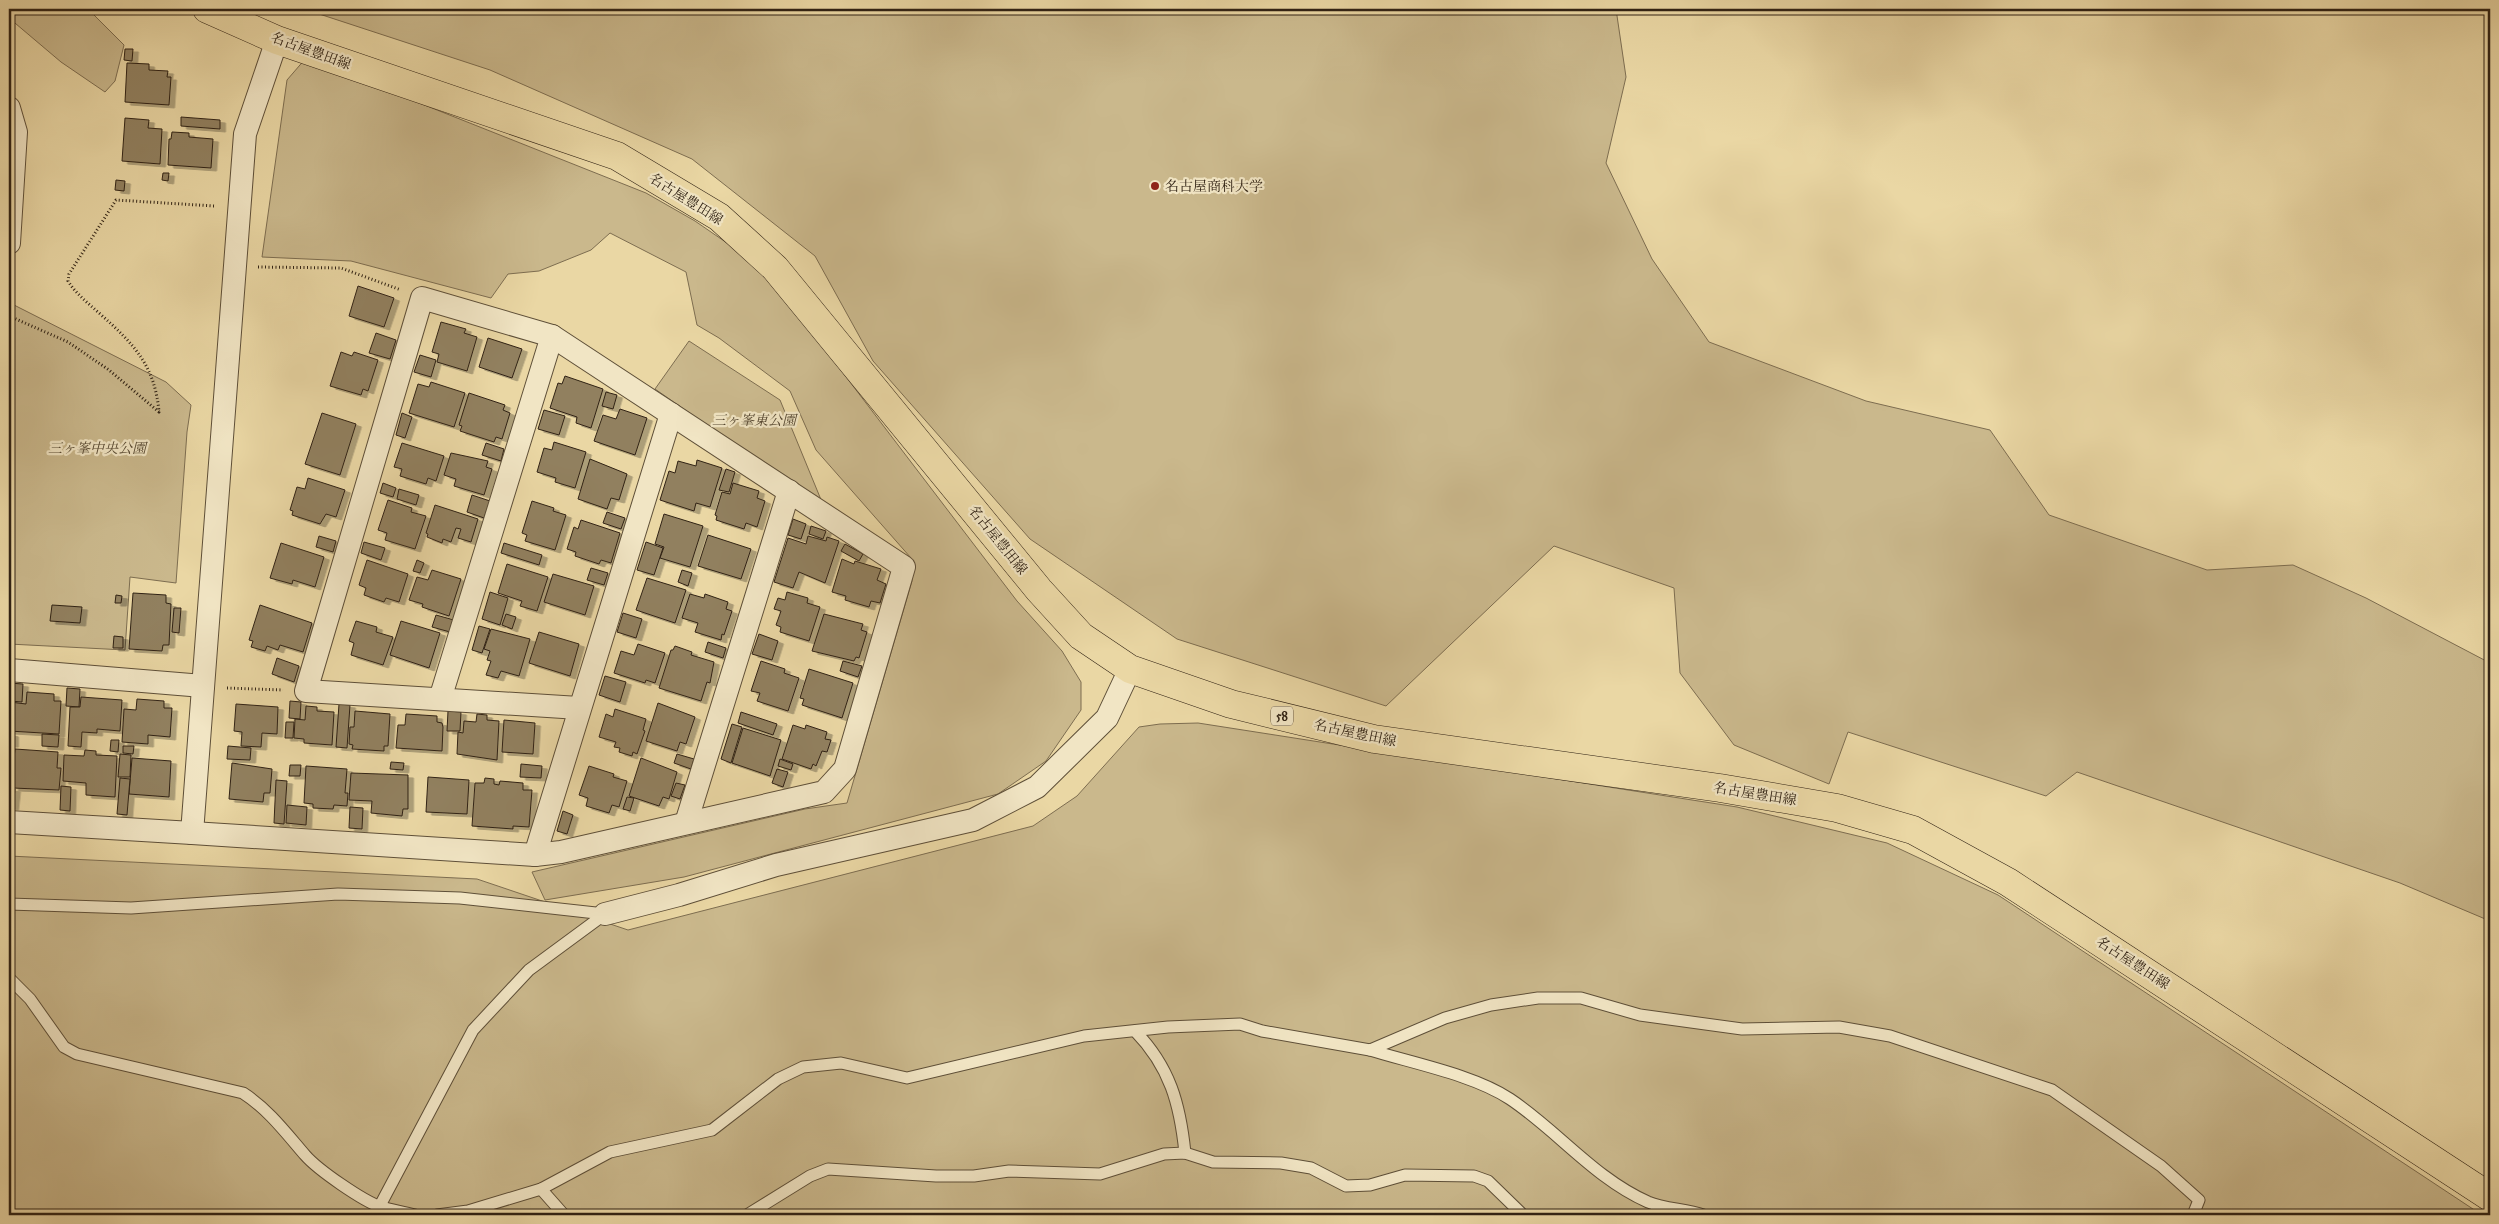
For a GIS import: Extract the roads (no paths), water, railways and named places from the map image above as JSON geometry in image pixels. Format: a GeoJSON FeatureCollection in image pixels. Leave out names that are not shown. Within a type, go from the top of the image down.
{"type":"FeatureCollection","features":[{"type":"Feature","properties":{"kind":"main road","name":"名古屋豊田線"},"geometry":{"type":"LineString","coordinates":[[207,9],[277,40],[617,156],[719,217],[775,268],[1039,590],[1081,636],[1130,668],[1230,704],[1374,739],[1720,788],[1837,808],[1913,830],[2008,882],[2490,1197]]}},
{"type":"Feature","properties":{"kind":"street"},"geometry":{"type":"LineString","coordinates":[[192,833],[213,687],[245,134],[277,40]]}},
{"type":"Feature","properties":{"kind":"street"},"geometry":{"type":"LineString","coordinates":[[9,108],[16,132],[9,231]]}},
{"type":"Feature","properties":{"kind":"street"},"geometry":{"type":"LineString","coordinates":[[9,822],[535,855],[561,852],[824,792],[845,769],[904,567],[552,336],[422,298],[306,692],[579,708]]}},
{"type":"Feature","properties":{"kind":"street"},"geometry":{"type":"LineString","coordinates":[[440,699],[552,336]]}},
{"type":"Feature","properties":{"kind":"street"},"geometry":{"type":"LineString","coordinates":[[535,855],[671,414]]}},
{"type":"Feature","properties":{"kind":"street"},"geometry":{"type":"LineString","coordinates":[[686,823],[789,491]]}},
{"type":"Feature","properties":{"kind":"street"},"geometry":{"type":"LineString","coordinates":[[605,914],[679,895],[776,865],[973,820],[1037,787],[1107,718],[1130,668]]}},
{"type":"Feature","properties":{"kind":"street"},"geometry":{"type":"LineString","coordinates":[[9,670],[213,687]]}},
{"type":"Feature","properties":{"kind":"lane"},"geometry":{"type":"LineString","coordinates":[[9,904],[131,908],[338,894],[460,898],[605,914]]}},
{"type":"Feature","properties":{"kind":"lane"},"geometry":{"type":"LineString","coordinates":[[377,1211],[473,1030],[529,970],[605,914]]}},
{"type":"Feature","properties":{"kind":"lane"},"geometry":{"type":"LineString","coordinates":[[9,978],[30,999],[64,1048],[77,1054],[243,1093],[255,1101],[307,1157],[377,1211],[415,1215]]}},
{"type":"Feature","properties":{"kind":"lane"},"geometry":{"type":"LineString","coordinates":[[1370,1050],[1444,1018],[1491,1005],[1538,998],[1581,998],[1640,1015],[1742,1029],[1839,1027],[1890,1036],[2052,1090],[2161,1166],[2199,1200],[2205,1215]]}},
{"type":"Feature","properties":{"kind":"lane"},"geometry":{"type":"LineString","coordinates":[[437,1215],[468,1212],[541,1189],[610,1152],[712,1130],[778,1079],[803,1067],[840,1064],[907,1078],[1084,1036],[1240,1024],[1262,1031],[1370,1050],[1476,1083],[1510,1099],[1593,1168],[1621,1188],[1649,1202],[1703,1215]]}},
{"type":"Feature","properties":{"kind":"lane"},"geometry":{"type":"LineString","coordinates":[[1135,1031],[1150,1046],[1168,1075],[1181,1116],[1184,1153]]}},
{"type":"Feature","properties":{"kind":"lane"},"geometry":{"type":"LineString","coordinates":[[747,1215],[810,1176],[828,1169],[936,1176],[974,1176],[1009,1171],[1100,1174],[1164,1154],[1184,1153],[1213,1162],[1282,1163],[1311,1168],[1346,1186],[1370,1185],[1405,1175],[1474,1176],[1488,1181],[1523,1215]]}},
{"type":"Feature","properties":{"kind":"lane"},"geometry":{"type":"LineString","coordinates":[[541,1189],[564,1215]]}},
{"type":"Feature","properties":{"kind":"lane"},"geometry":{"type":"LineString","coordinates":[[2193,1215],[2199,1200]]}},
{"type":"Feature","properties":{"kind":"place","name":"名古屋商科大学"},"geometry":{"type":"Point","coordinates":[1155,186]}},
{"type":"Feature","properties":{"kind":"park label","name":"三ヶ峯東公園"},"geometry":{"type":"Point","coordinates":[754,420]}},
{"type":"Feature","properties":{"kind":"park label","name":"三ヶ峯中央公園"},"geometry":{"type":"Point","coordinates":[97,448]}}]}
